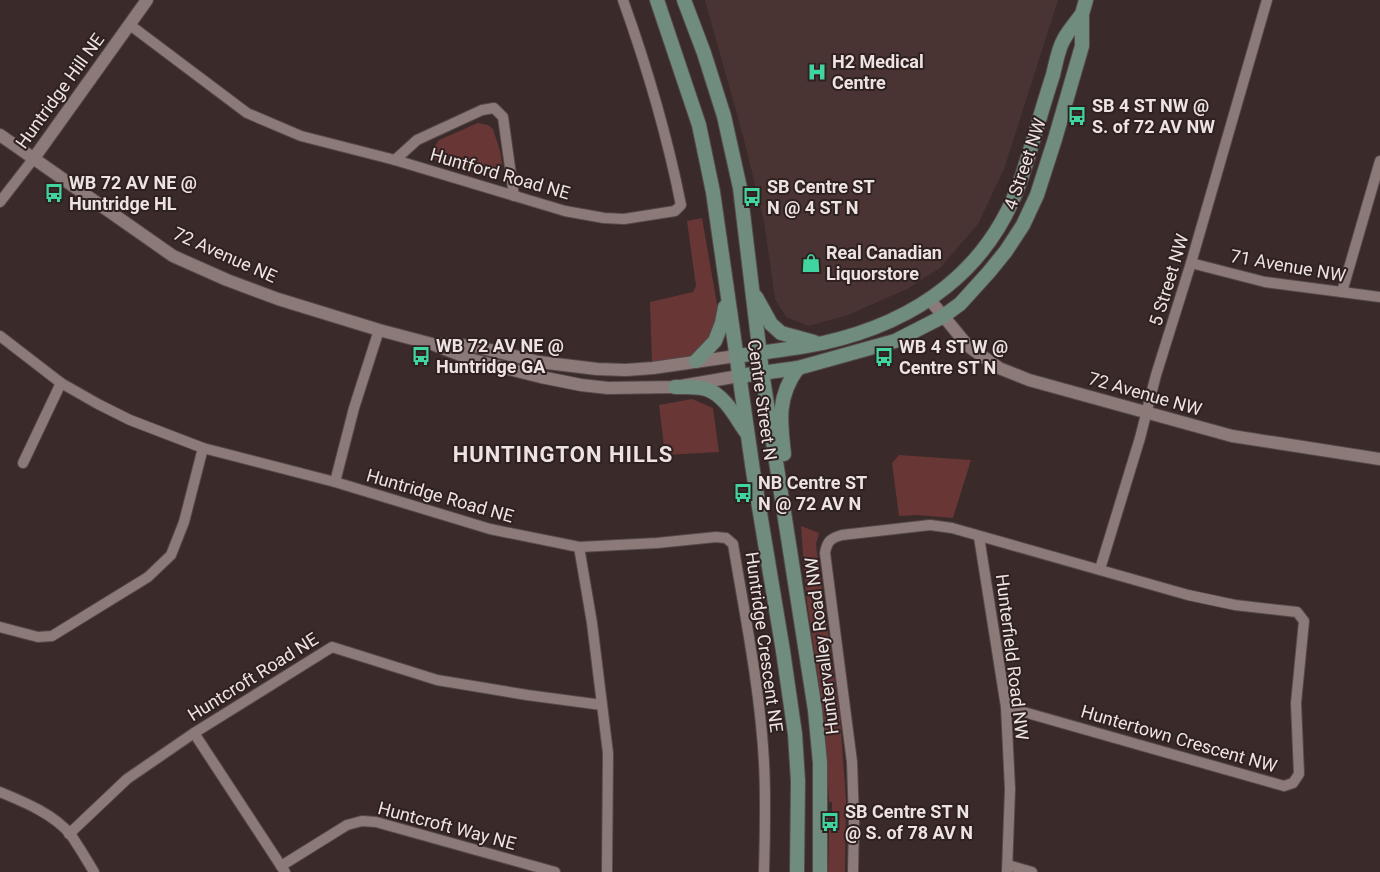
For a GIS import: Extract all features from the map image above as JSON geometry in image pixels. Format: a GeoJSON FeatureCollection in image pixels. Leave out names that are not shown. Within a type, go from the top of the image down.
{"type":"FeatureCollection","features":[{"type":"Feature","properties":{"kind":"main road","name":"Centre Street N"},"geometry":{"type":"LineString","coordinates":[[657,0],[699,125],[713,192],[747,434],[795,734],[798,781],[797,872]]}},
{"type":"Feature","properties":{"kind":"main road","name":"Centre Street N"},"geometry":{"type":"LineString","coordinates":[[684,0],[724,116],[740,188],[759,353],[815,710],[820,763],[820,872]]}},
{"type":"Feature","properties":{"kind":"main road","name":"4 Street NW"},"geometry":{"type":"LineString","coordinates":[[762,372],[798,368],[895,341],[942,317],[960,304],[989,272],[1024,225],[1037,195],[1082,46],[1082,14],[1086,0]]}},
{"type":"Feature","properties":{"kind":"main road","name":"4 Street NW"},"geometry":{"type":"LineString","coordinates":[[759,353],[822,343],[882,324],[930,300],[967,269],[1001,223],[1021,177],[1064,39],[1082,14]]}},
{"type":"Feature","properties":{"kind":"main road"},"geometry":{"type":"LineString","coordinates":[[753,293],[771,324],[781,333],[822,343]]}},
{"type":"Feature","properties":{"kind":"main road"},"geometry":{"type":"LineString","coordinates":[[696,362],[715,341],[728,300]]}},
{"type":"Feature","properties":{"kind":"main road","name":"72 Avenue NE"},"geometry":{"type":"LineString","coordinates":[[736,356],[759,353]]}},
{"type":"Feature","properties":{"kind":"main road"},"geometry":{"type":"LineString","coordinates":[[787,526],[792,503],[782,437],[782,408],[785,388],[798,368]]}},
{"type":"Feature","properties":{"kind":"main road","name":"72 Avenue NE"},"geometry":{"type":"LineString","coordinates":[[739,376],[762,372]]}},
{"type":"Feature","properties":{"kind":"main road"},"geometry":{"type":"LineString","coordinates":[[675,387],[706,389],[716,394],[723,400],[747,434]]}},
{"type":"Feature","properties":{"kind":"street","name":"Huntridge Hill NE"},"geometry":{"type":"LineString","coordinates":[[0,202],[34,158],[147,0]]}},
{"type":"Feature","properties":{"kind":"street","name":"Huntford Road NE"},"geometry":{"type":"LineString","coordinates":[[130,25],[247,113],[301,136],[395,160],[565,211],[604,218],[624,219],[675,211],[681,205],[671,154],[644,57],[623,0]]}},
{"type":"Feature","properties":{"kind":"street","name":"5 Street NW"},"geometry":{"type":"LineString","coordinates":[[1100,569],[1267,0]]}},
{"type":"Feature","properties":{"kind":"street"},"geometry":{"type":"LineString","coordinates":[[395,160],[417,140],[482,110],[494,108],[502,118],[514,196]]}},
{"type":"Feature","properties":{"kind":"street","name":"72 Avenue NE"},"geometry":{"type":"LineString","coordinates":[[0,135],[173,256],[227,280],[278,299],[432,344],[473,360],[581,385],[608,388],[675,387],[739,376]]}},
{"type":"Feature","properties":{"kind":"street"},"geometry":{"type":"LineString","coordinates":[[1342,292],[1380,161]]}},
{"type":"Feature","properties":{"kind":"street","name":"71 Avenue NW"},"geometry":{"type":"LineString","coordinates":[[1191,263],[1265,282],[1380,297]]}},
{"type":"Feature","properties":{"kind":"street","name":"72 Avenue NW"},"geometry":{"type":"LineString","coordinates":[[930,300],[942,317],[968,346],[999,368],[1029,380],[1232,436],[1380,458]]}},
{"type":"Feature","properties":{"kind":"street"},"geometry":{"type":"LineString","coordinates":[[335,482],[354,408],[379,330]]}},
{"type":"Feature","properties":{"kind":"street","name":"Huntridge Road NE"},"geometry":{"type":"LineString","coordinates":[[0,336],[61,383],[130,420],[203,448],[335,482],[490,529],[580,547]]}},
{"type":"Feature","properties":{"kind":"street","name":"72 Avenue NE"},"geometry":{"type":"LineString","coordinates":[[432,344],[474,346],[539,362],[597,369],[626,370],[653,368],[736,356]]}},
{"type":"Feature","properties":{"kind":"street"},"geometry":{"type":"LineString","coordinates":[[23,463],[61,383]]}},
{"type":"Feature","properties":{"kind":"street"},"geometry":{"type":"LineString","coordinates":[[0,626],[38,637],[52,636],[148,577],[171,556],[184,522],[203,448]]}},
{"type":"Feature","properties":{"kind":"street","name":"Huntervalley Road NW"},"geometry":{"type":"LineString","coordinates":[[853,872],[852,762],[825,553],[826,545],[832,539],[842,535],[930,525],[952,528],[980,537]]}},
{"type":"Feature","properties":{"kind":"street","name":"Huntridge Crescent NE"},"geometry":{"type":"LineString","coordinates":[[580,547],[657,543],[716,536],[726,538],[733,544],[758,699],[764,761],[764,872]]}},
{"type":"Feature","properties":{"kind":"street","name":"Huntertown Crescent NW"},"geometry":{"type":"LineString","coordinates":[[980,537],[1188,595],[1235,605],[1297,612],[1304,621],[1296,703],[1299,774],[1293,782],[1284,786],[1006,707]]}},
{"type":"Feature","properties":{"kind":"street","name":"Hunterfield Road NW"},"geometry":{"type":"LineString","coordinates":[[980,537],[1006,707],[1010,789],[1007,869]]}},
{"type":"Feature","properties":{"kind":"street"},"geometry":{"type":"LineString","coordinates":[[580,547],[592,623],[608,753],[608,872]]}},
{"type":"Feature","properties":{"kind":"street","name":"Huntcroft Road NE"},"geometry":{"type":"LineString","coordinates":[[70,834],[128,779],[194,733],[332,647],[438,680],[602,705]]}},
{"type":"Feature","properties":{"kind":"street"},"geometry":{"type":"LineString","coordinates":[[194,733],[283,869]]}},
{"type":"Feature","properties":{"kind":"street"},"geometry":{"type":"LineString","coordinates":[[0,792],[28,804],[50,817],[70,834],[94,872]]}},
{"type":"Feature","properties":{"kind":"street","name":"Huntcroft Way NE"},"geometry":{"type":"LineString","coordinates":[[283,869],[341,827],[362,821],[376,822],[554,872]]}},
{"type":"Feature","properties":{"kind":"street"},"geometry":{"type":"LineString","coordinates":[[1007,869],[1032,872]]}},
{"type":"Feature","properties":{"kind":"shaded area"},"geometry":{"type":"Polygon","coordinates":[[[705,0],[1058,0],[1004,169],[978,224],[940,268],[907,289],[848,315],[808,326],[786,317],[775,299],[764,221],[743,136],[705,0]]]}},
{"type":"Feature","properties":{"kind":"shaded area"},"geometry":{"type":"Polygon","coordinates":[[[478,123],[488,125],[493,129],[500,150],[502,164],[497,175],[490,178],[438,163],[433,156],[434,148],[439,140],[478,123]]]}},
{"type":"Feature","properties":{"kind":"shaded area"},"geometry":{"type":"Polygon","coordinates":[[[702,218],[718,310],[714,334],[693,356],[652,363],[650,302],[693,292],[696,286],[687,221],[702,218]]]}},
{"type":"Feature","properties":{"kind":"shaded area"},"geometry":{"type":"Polygon","coordinates":[[[692,399],[713,408],[719,452],[665,455],[659,405],[692,399]]]}},
{"type":"Feature","properties":{"kind":"shaded area"},"geometry":{"type":"Polygon","coordinates":[[[899,455],[971,460],[953,518],[917,515],[899,516],[892,463],[899,455]]]}},
{"type":"Feature","properties":{"kind":"shaded area"},"geometry":{"type":"Polygon","coordinates":[[[801,526],[819,533],[816,544],[817,553],[840,718],[846,801],[845,872],[828,872],[829,828],[832,828],[832,802],[829,802],[824,718],[806,595],[801,526]]]}},
{"type":"Feature","properties":{"kind":"place","name":"H2 Medical Centre"},"geometry":{"type":"Point","coordinates":[817,72]}},
{"type":"Feature","properties":{"kind":"place","name":"SB 4 ST NW @ S. of 72 AV NW"},"geometry":{"type":"Point","coordinates":[1077,116]}},
{"type":"Feature","properties":{"kind":"place","name":"WB 72 AV NE @ Huntridge HL"},"geometry":{"type":"Point","coordinates":[54,193]}},
{"type":"Feature","properties":{"kind":"place","name":"SB Centre ST N @ 4 ST N"},"geometry":{"type":"Point","coordinates":[752,197]}},
{"type":"Feature","properties":{"kind":"place","name":"Real Canadian Liquorstore"},"geometry":{"type":"Point","coordinates":[811,263]}},
{"type":"Feature","properties":{"kind":"place","name":"WB 72 AV NE @ Huntridge GA"},"geometry":{"type":"Point","coordinates":[421,356]}},
{"type":"Feature","properties":{"kind":"place","name":"WB 4 ST W @ Centre ST N"},"geometry":{"type":"Point","coordinates":[884,357]}},
{"type":"Feature","properties":{"kind":"place","name":"NB Centre ST N @ 72 AV N"},"geometry":{"type":"Point","coordinates":[743,493]}},
{"type":"Feature","properties":{"kind":"place","name":"SB Centre ST N @ S. of 78 AV N"},"geometry":{"type":"Point","coordinates":[830,822]}},
{"type":"Feature","properties":{"kind":"district","name":"HUNTINGTON HILLS"},"geometry":{"type":"Point","coordinates":[563,454]}}]}
